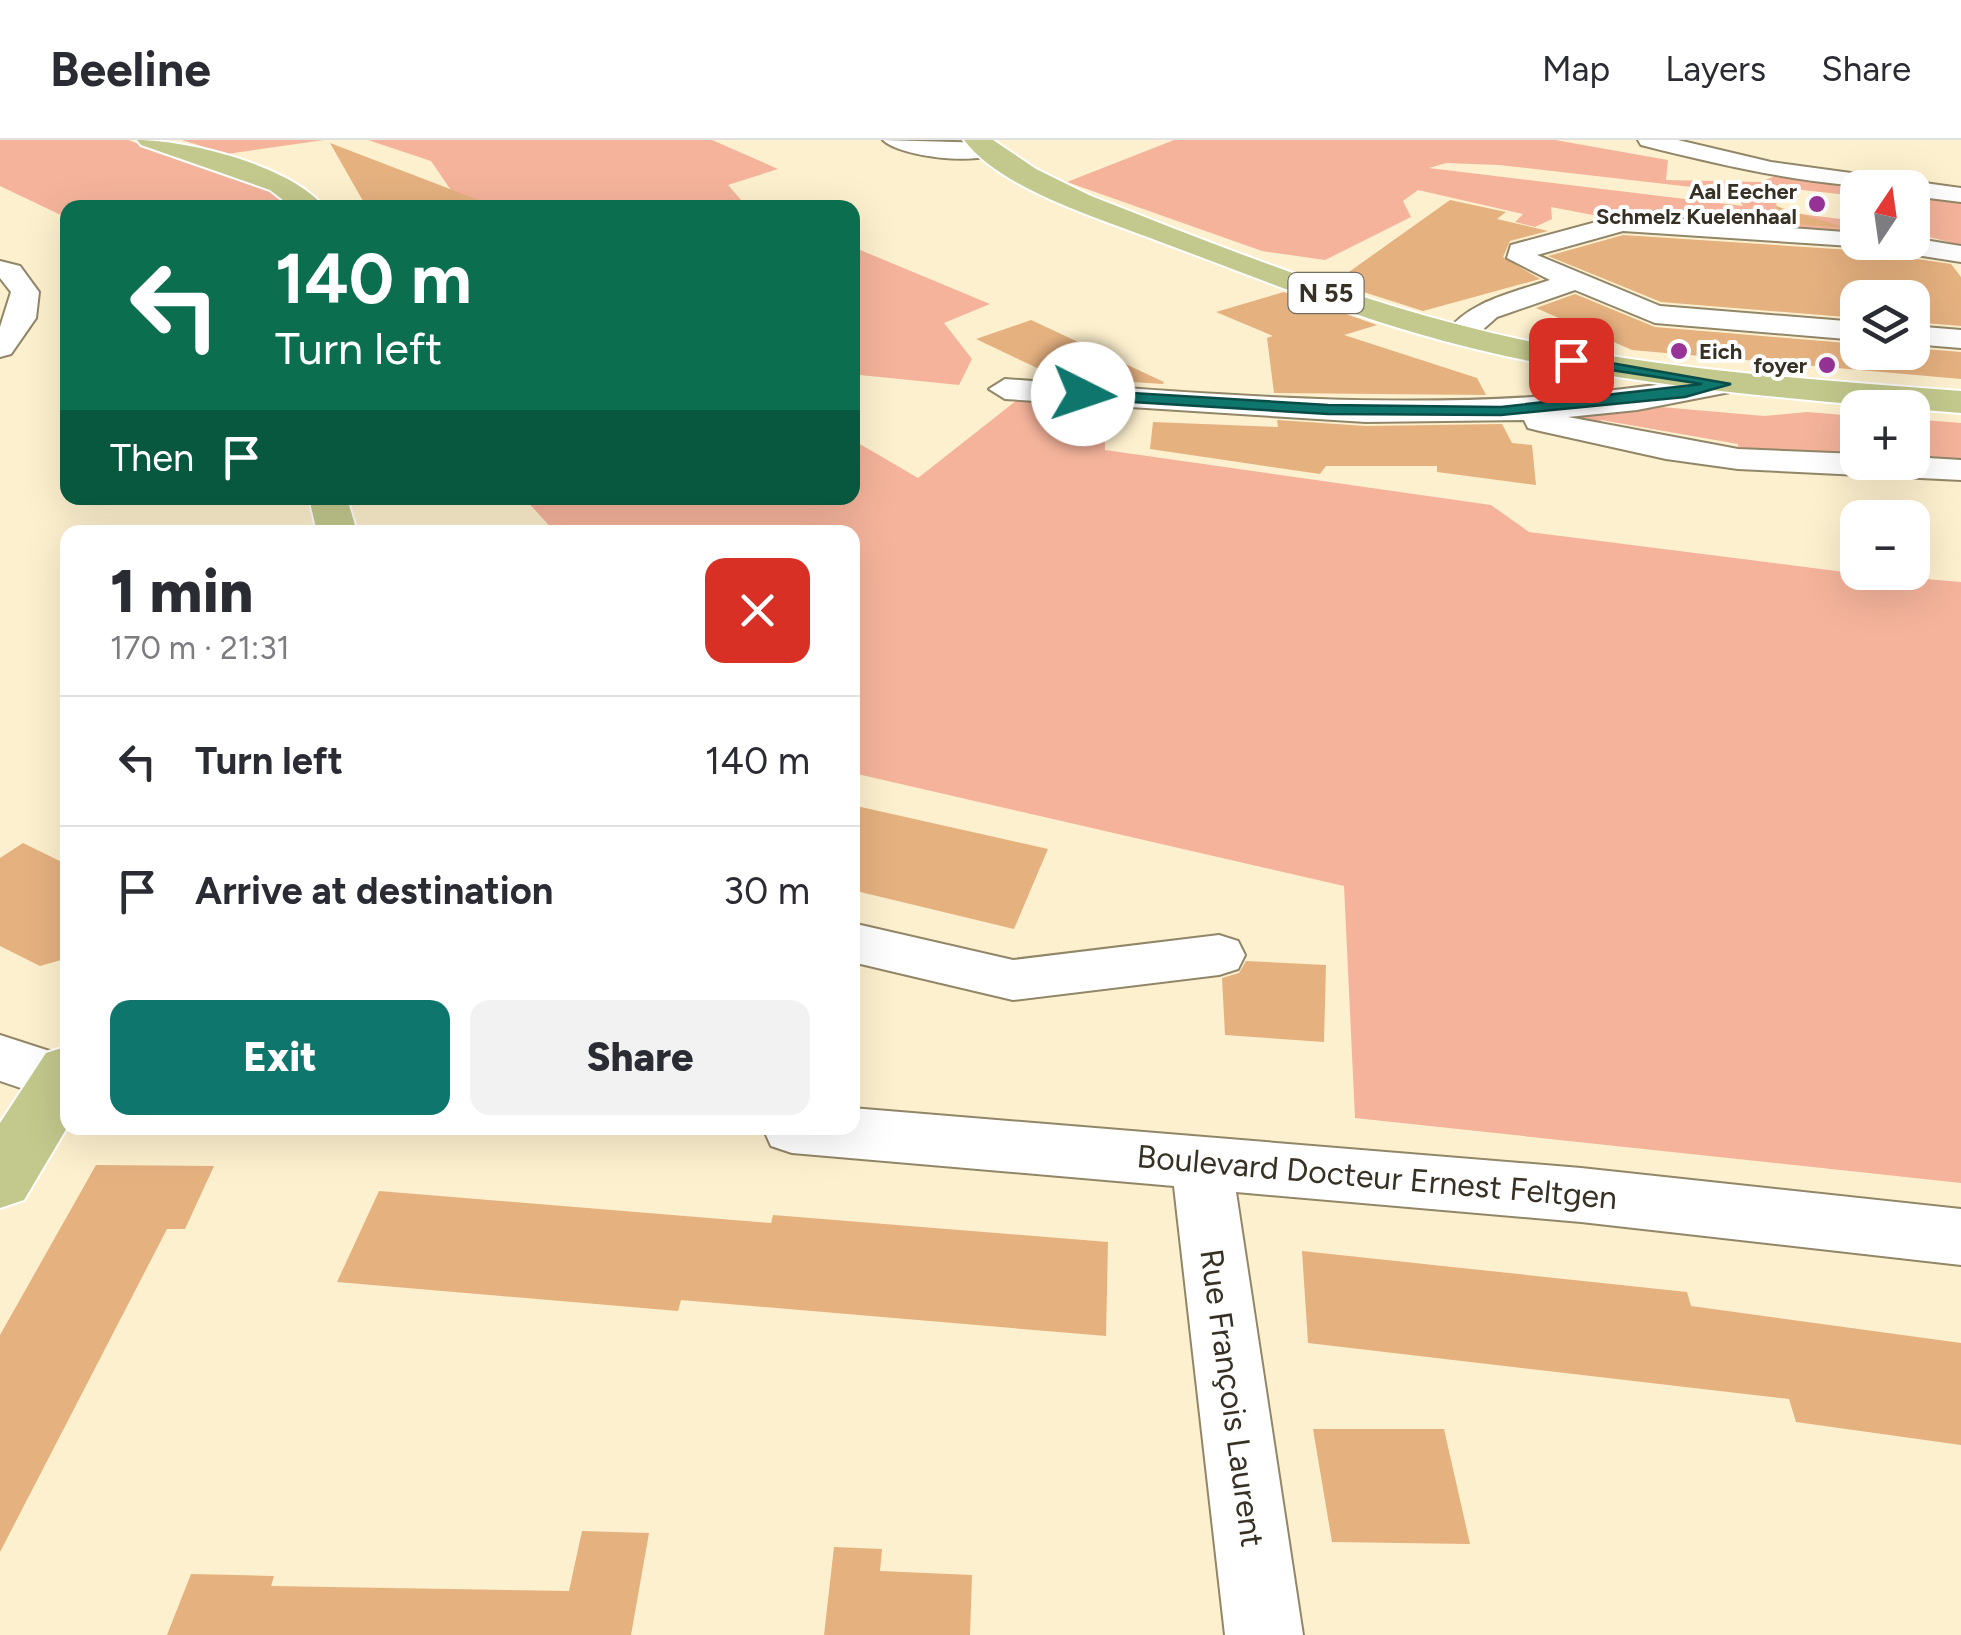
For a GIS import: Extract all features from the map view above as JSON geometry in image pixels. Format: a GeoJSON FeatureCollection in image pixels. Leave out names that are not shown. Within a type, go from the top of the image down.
{"type":"FeatureCollection","features":[{"type":"Feature","properties":{"kind":"main road"},"geometry":{"type":"LineString","coordinates":[[150,140],[280,184],[301,200]]}},
{"type":"Feature","properties":{"kind":"main road","name":"N 55"},"geometry":{"type":"LineString","coordinates":[[983,145],[1046,185],[1116,214],[1381,313],[1459,336],[1595,364],[1724,384],[1961,402]]}},
{"type":"Feature","properties":{"kind":"main road"},"geometry":{"type":"LineString","coordinates":[[0,1179],[60,1086]]}},
{"type":"Feature","properties":{"kind":"street"},"geometry":{"type":"LineString","coordinates":[[894,140],[933,151],[983,145]]}},
{"type":"Feature","properties":{"kind":"street"},"geometry":{"type":"LineString","coordinates":[[1649,140],[1771,169],[1840,179]]}},
{"type":"Feature","properties":{"kind":"street"},"geometry":{"type":"LineString","coordinates":[[1930,191],[1961,195]]}},
{"type":"Feature","properties":{"kind":"street"},"geometry":{"type":"LineString","coordinates":[[1840,239],[1622,223],[1522,251],[1520,258],[1656,314],[1840,329]]}},
{"type":"Feature","properties":{"kind":"street"},"geometry":{"type":"LineString","coordinates":[[1930,249],[1961,254]]}},
{"type":"Feature","properties":{"kind":"street"},"geometry":{"type":"LineString","coordinates":[[0,269],[10,272],[25,292],[21,318],[0,348]]}},
{"type":"Feature","properties":{"kind":"street"},"geometry":{"type":"LineString","coordinates":[[1459,336],[1486,311],[1572,282]]}},
{"type":"Feature","properties":{"kind":"street"},"geometry":{"type":"LineString","coordinates":[[1930,336],[1961,339]]}},
{"type":"Feature","properties":{"kind":"street"},"geometry":{"type":"LineString","coordinates":[[1005,389],[1328,410],[1501,411],[1685,393],[1724,384]]}},
{"type":"Feature","properties":{"kind":"street"},"geometry":{"type":"LineString","coordinates":[[1501,411],[1666,449],[1738,459],[1961,470]]}},
{"type":"Feature","properties":{"kind":"street"},"geometry":{"type":"LineString","coordinates":[[860,944],[1013,980],[1218,955]]}},
{"type":"Feature","properties":{"kind":"street"},"geometry":{"type":"LineString","coordinates":[[0,1058],[60,1076]]}},
{"type":"Feature","properties":{"kind":"street","name":"Boulevard Docteur Ernest Feltgen"},"geometry":{"type":"LineString","coordinates":[[860,1133],[1580,1194],[1961,1238]]}},
{"type":"Feature","properties":{"kind":"street","name":"Rue François Laurent"},"geometry":{"type":"LineString","coordinates":[[1201,1160],[1264,1635]]}},
{"type":"Feature","properties":{"kind":"shaded area"},"geometry":{"type":"Polygon","coordinates":[[[0,140],[128,140],[266,189],[281,200],[60,200],[60,215],[0,186],[0,140]]]}},
{"type":"Feature","properties":{"kind":"shaded area"},"geometry":{"type":"Polygon","coordinates":[[[182,140],[324,140],[227,154],[182,140]]]}},
{"type":"Feature","properties":{"kind":"shaded area"},"geometry":{"type":"Polygon","coordinates":[[[368,140],[712,140],[778,169],[728,185],[741,200],[463,200],[455,196],[431,161],[368,140]]]}},
{"type":"Feature","properties":{"kind":"shaded area"},"geometry":{"type":"Polygon","coordinates":[[[1174,140],[1555,140],[1668,160],[1666,180],[1761,182],[1780,174],[1840,182],[1840,194],[1775,187],[1777,211],[1840,219],[1840,233],[1614,219],[1551,207],[1552,219],[1535,227],[1515,222],[1523,214],[1418,190],[1403,201],[1411,217],[1325,260],[1262,251],[1067,182],[1174,140]],[[1446,163],[1429,168],[1743,206],[1735,192],[1499,165],[1446,163]]]}},
{"type":"Feature","properties":{"kind":"shaded area"},"geometry":{"type":"Polygon","coordinates":[[[1930,195],[1961,199],[1961,245],[1930,237],[1930,195]]]}},
{"type":"Feature","properties":{"kind":"shaded area"},"geometry":{"type":"Polygon","coordinates":[[[860,250],[990,304],[944,323],[972,359],[959,385],[860,375],[860,250]]]}},
{"type":"Feature","properties":{"kind":"shaded area"},"geometry":{"type":"Polygon","coordinates":[[[1022,396],[1105,403],[1105,450],[1491,505],[1529,532],[1840,571],[1840,590],[1930,590],[1930,579],[1961,582],[1961,1183],[1355,1118],[1344,886],[860,775],[860,525],[549,525],[530,505],[860,505],[860,444],[918,478],[1022,396]]]}},
{"type":"Feature","properties":{"kind":"shaded area"},"geometry":{"type":"Polygon","coordinates":[[[1627,404],[1764,416],[1807,412],[1840,415],[1840,457],[1738,453],[1738,444],[1601,420],[1599,428],[1575,421],[1577,412],[1627,404]]]}},
{"type":"Feature","properties":{"kind":"shaded area"},"geometry":{"type":"Polygon","coordinates":[[[1930,420],[1961,423],[1961,463],[1930,462],[1930,420]]]}},
{"type":"Feature","properties":{"kind":"building"},"geometry":{"type":"Polygon","coordinates":[[[330,143],[479,200],[362,200],[330,143]]]}},
{"type":"Feature","properties":{"kind":"building"},"geometry":{"type":"Polygon","coordinates":[[[1450,200],[1506,212],[1497,219],[1548,231],[1510,241],[1503,257],[1540,279],[1423,311],[1326,280],[1346,274],[1450,200]]]}},
{"type":"Feature","properties":{"kind":"building"},"geometry":{"type":"Polygon","coordinates":[[[1776,206],[1840,228],[1778,223],[1776,206]]]}},
{"type":"Feature","properties":{"kind":"building"},"geometry":{"type":"Polygon","coordinates":[[[1623,235],[1840,249],[1840,260],[1924,260],[1951,264],[1961,277],[1961,326],[1930,323],[1930,280],[1840,280],[1840,317],[1661,302],[1548,256],[1623,235]]]}},
{"type":"Feature","properties":{"kind":"building"},"geometry":{"type":"Polygon","coordinates":[[[1284,292],[1377,325],[1344,335],[1477,378],[1486,395],[1274,393],[1267,338],[1273,336],[1216,312],[1284,292]]]}},
{"type":"Feature","properties":{"kind":"building"},"geometry":{"type":"Polygon","coordinates":[[[1575,294],[1655,327],[1840,342],[1840,368],[1632,350],[1536,308],[1575,294]]]}},
{"type":"Feature","properties":{"kind":"building"},"geometry":{"type":"Polygon","coordinates":[[[1031,320],[1164,382],[1056,377],[976,339],[1031,320]]]}},
{"type":"Feature","properties":{"kind":"building"},"geometry":{"type":"Polygon","coordinates":[[[1930,349],[1961,352],[1961,379],[1859,370],[1930,370],[1930,349]]]}},
{"type":"Feature","properties":{"kind":"building"},"geometry":{"type":"Polygon","coordinates":[[[1277,420],[1366,426],[1502,424],[1512,443],[1532,445],[1536,485],[1437,472],[1437,466],[1326,466],[1320,474],[1150,449],[1153,422],[1278,427],[1277,420]]]}},
{"type":"Feature","properties":{"kind":"building"},"geometry":{"type":"Polygon","coordinates":[[[860,807],[1048,849],[1014,929],[860,892],[860,807]]]}},
{"type":"Feature","properties":{"kind":"building"},"geometry":{"type":"Polygon","coordinates":[[[23,843],[60,861],[60,960],[40,966],[0,946],[0,858],[23,843]]]}},
{"type":"Feature","properties":{"kind":"building"},"geometry":{"type":"Polygon","coordinates":[[[1246,961],[1326,965],[1324,1042],[1225,1035],[1222,978],[1239,973],[1246,961]]]}},
{"type":"Feature","properties":{"kind":"building"},"geometry":{"type":"Polygon","coordinates":[[[96,1165],[214,1166],[185,1229],[167,1229],[0,1552],[0,1335],[96,1165]]]}},
{"type":"Feature","properties":{"kind":"building"},"geometry":{"type":"Polygon","coordinates":[[[379,1191],[771,1223],[773,1215],[1108,1242],[1106,1336],[681,1300],[678,1311],[337,1282],[379,1191]]]}},
{"type":"Feature","properties":{"kind":"building"},"geometry":{"type":"Polygon","coordinates":[[[1302,1251],[1687,1292],[1691,1306],[1961,1343],[1961,1445],[1796,1422],[1789,1399],[1308,1343],[1302,1251]]]}},
{"type":"Feature","properties":{"kind":"building"},"geometry":{"type":"Polygon","coordinates":[[[1313,1429],[1444,1429],[1470,1544],[1332,1542],[1313,1429]]]}},
{"type":"Feature","properties":{"kind":"building"},"geometry":{"type":"Polygon","coordinates":[[[582,1531],[649,1533],[631,1635],[167,1635],[191,1574],[274,1576],[271,1586],[569,1591],[582,1531]]]}},
{"type":"Feature","properties":{"kind":"building"},"geometry":{"type":"Polygon","coordinates":[[[834,1547],[882,1549],[880,1571],[972,1575],[970,1635],[824,1635],[834,1547]]]}},
{"type":"Feature","properties":{"kind":"place","name":"Aal Eecher Schmelz Kuelenhaal"},"geometry":{"type":"Point","coordinates":[1817,204]}},
{"type":"Feature","properties":{"kind":"place","name":"Eich"},"geometry":{"type":"Point","coordinates":[1679,351]}},
{"type":"Feature","properties":{"kind":"place","name":"foyer"},"geometry":{"type":"Point","coordinates":[1827,365]}},
{"type":"Feature","properties":{"kind":"route"},"geometry":{"type":"LineString","coordinates":[[1083,394],[1328,410],[1501,411],[1548,410],[1685,393],[1724,384],[1571,360]]}}]}
